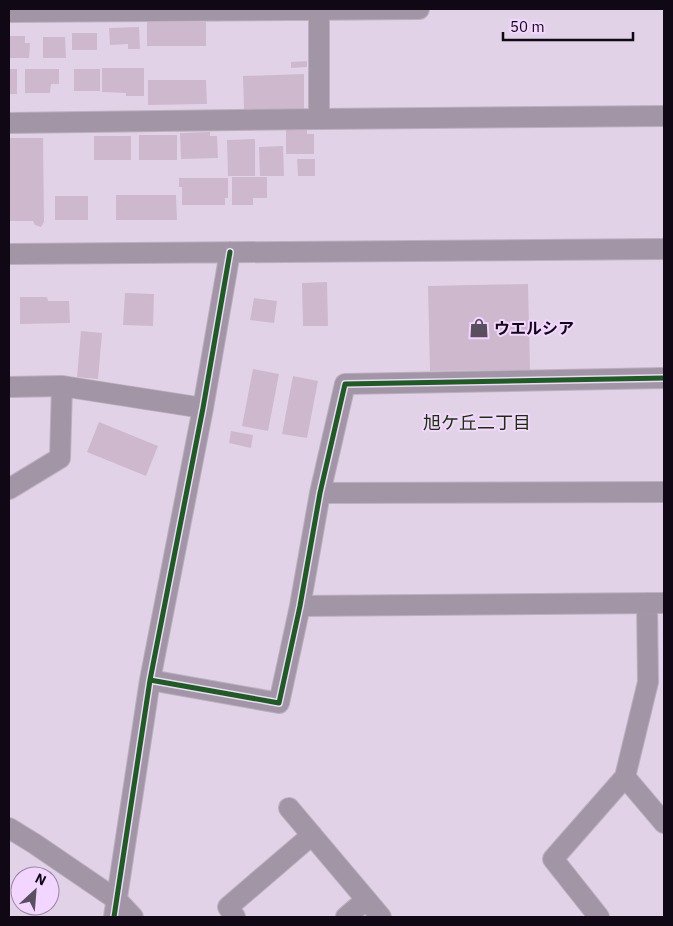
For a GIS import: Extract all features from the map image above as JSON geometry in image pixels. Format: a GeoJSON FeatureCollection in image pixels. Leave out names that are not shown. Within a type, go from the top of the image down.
{"type":"FeatureCollection","features":[{"type":"Feature","properties":{"kind":"street"},"geometry":{"type":"LineString","coordinates":[[319,9],[319,119]]}},
{"type":"Feature","properties":{"kind":"street"},"geometry":{"type":"LineString","coordinates":[[9,12],[419,9]]}},
{"type":"Feature","properties":{"kind":"street"},"geometry":{"type":"LineString","coordinates":[[9,123],[664,116]]}},
{"type":"Feature","properties":{"kind":"street"},"geometry":{"type":"LineString","coordinates":[[9,254],[664,249]]}},
{"type":"Feature","properties":{"kind":"street"},"geometry":{"type":"LineString","coordinates":[[116,908],[150,680],[204,408],[230,252]]}},
{"type":"Feature","properties":{"kind":"street"},"geometry":{"type":"LineString","coordinates":[[150,680],[280,703],[320,493],[345,384],[664,378]]}},
{"type":"Feature","properties":{"kind":"street"},"geometry":{"type":"LineString","coordinates":[[9,387],[62,386],[204,408]]}},
{"type":"Feature","properties":{"kind":"street"},"geometry":{"type":"LineString","coordinates":[[9,489],[60,458],[62,386]]}},
{"type":"Feature","properties":{"kind":"street"},"geometry":{"type":"LineString","coordinates":[[320,493],[664,492]]}},
{"type":"Feature","properties":{"kind":"street"},"geometry":{"type":"LineString","coordinates":[[300,606],[656,603],[648,682],[625,777],[553,859],[599,917]]}},
{"type":"Feature","properties":{"kind":"street"},"geometry":{"type":"LineString","coordinates":[[625,777],[664,823]]}},
{"type":"Feature","properties":{"kind":"street"},"geometry":{"type":"LineString","coordinates":[[289,808],[381,917]]}},
{"type":"Feature","properties":{"kind":"street"},"geometry":{"type":"LineString","coordinates":[[9,828],[35,844],[116,908],[133,917]]}},
{"type":"Feature","properties":{"kind":"street"},"geometry":{"type":"LineString","coordinates":[[236,917],[228,907],[312,835]]}},
{"type":"Feature","properties":{"kind":"street"},"geometry":{"type":"LineString","coordinates":[[346,917],[366,900]]}},
{"type":"Feature","properties":{"kind":"building"},"geometry":{"type":"Polygon","coordinates":[[[147,22],[206,22],[206,46],[147,46],[147,22]]]}},
{"type":"Feature","properties":{"kind":"building"},"geometry":{"type":"Polygon","coordinates":[[[139,27],[140,49],[128,49],[128,44],[110,45],[109,28],[139,27]]]}},
{"type":"Feature","properties":{"kind":"building"},"geometry":{"type":"Polygon","coordinates":[[[72,33],[97,33],[97,50],[72,50],[72,33]]]}},
{"type":"Feature","properties":{"kind":"building"},"geometry":{"type":"Polygon","coordinates":[[[9,36],[25,36],[25,43],[30,43],[29,58],[9,58],[9,36]]]}},
{"type":"Feature","properties":{"kind":"building"},"geometry":{"type":"Polygon","coordinates":[[[43,37],[65,37],[66,58],[43,58],[43,37]]]}},
{"type":"Feature","properties":{"kind":"building"},"geometry":{"type":"Polygon","coordinates":[[[307,61],[307,67],[291,68],[291,62],[307,61]]]}},
{"type":"Feature","properties":{"kind":"building"},"geometry":{"type":"Polygon","coordinates":[[[102,68],[144,68],[144,96],[126,96],[126,93],[102,92],[102,68]]]}},
{"type":"Feature","properties":{"kind":"building"},"geometry":{"type":"Polygon","coordinates":[[[9,69],[17,69],[17,94],[9,94],[9,69]]]}},
{"type":"Feature","properties":{"kind":"building"},"geometry":{"type":"Polygon","coordinates":[[[25,69],[59,69],[59,84],[51,84],[50,93],[25,93],[25,69]]]}},
{"type":"Feature","properties":{"kind":"building"},"geometry":{"type":"Polygon","coordinates":[[[74,69],[100,69],[100,91],[74,91],[74,69]]]}},
{"type":"Feature","properties":{"kind":"building"},"geometry":{"type":"Polygon","coordinates":[[[304,74],[304,109],[244,109],[243,76],[304,74]]]}},
{"type":"Feature","properties":{"kind":"building"},"geometry":{"type":"Polygon","coordinates":[[[148,80],[206,80],[207,104],[148,105],[148,80]]]}},
{"type":"Feature","properties":{"kind":"building"},"geometry":{"type":"Polygon","coordinates":[[[307,129],[307,134],[314,134],[314,154],[286,154],[286,130],[307,129]]]}},
{"type":"Feature","properties":{"kind":"building"},"geometry":{"type":"Polygon","coordinates":[[[210,132],[210,136],[217,136],[218,158],[181,159],[180,133],[210,132]]]}},
{"type":"Feature","properties":{"kind":"building"},"geometry":{"type":"Polygon","coordinates":[[[139,135],[177,135],[177,160],[139,160],[139,135]]]}},
{"type":"Feature","properties":{"kind":"building"},"geometry":{"type":"Polygon","coordinates":[[[94,136],[131,136],[131,160],[94,160],[94,136]]]}},
{"type":"Feature","properties":{"kind":"building"},"geometry":{"type":"Polygon","coordinates":[[[9,138],[43,138],[44,222],[41,227],[35,225],[33,221],[9,221],[9,138]]]}},
{"type":"Feature","properties":{"kind":"building"},"geometry":{"type":"Polygon","coordinates":[[[255,139],[255,176],[228,176],[227,140],[255,139]]]}},
{"type":"Feature","properties":{"kind":"building"},"geometry":{"type":"Polygon","coordinates":[[[283,146],[284,176],[260,176],[259,147],[283,146]]]}},
{"type":"Feature","properties":{"kind":"building"},"geometry":{"type":"Polygon","coordinates":[[[297,159],[315,159],[315,176],[298,176],[297,159]]]}},
{"type":"Feature","properties":{"kind":"building"},"geometry":{"type":"Polygon","coordinates":[[[232,177],[267,177],[267,198],[253,198],[253,205],[232,205],[232,177]]]}},
{"type":"Feature","properties":{"kind":"building"},"geometry":{"type":"Polygon","coordinates":[[[179,178],[228,178],[228,198],[225,198],[225,205],[182,205],[182,187],[179,187],[179,178]]]}},
{"type":"Feature","properties":{"kind":"building"},"geometry":{"type":"Polygon","coordinates":[[[116,195],[176,195],[177,220],[116,220],[116,195]]]}},
{"type":"Feature","properties":{"kind":"building"},"geometry":{"type":"Polygon","coordinates":[[[55,196],[88,196],[88,220],[55,220],[55,196]]]}},
{"type":"Feature","properties":{"kind":"building"},"geometry":{"type":"Polygon","coordinates":[[[327,282],[328,326],[303,326],[302,283],[327,282]]]}},
{"type":"Feature","properties":{"kind":"building","name":"ウエルシア"},"geometry":{"type":"Polygon","coordinates":[[[528,284],[530,370],[430,371],[428,286],[528,284]]]}},
{"type":"Feature","properties":{"kind":"building"},"geometry":{"type":"Polygon","coordinates":[[[125,293],[154,294],[153,326],[123,325],[125,293]]]}},
{"type":"Feature","properties":{"kind":"building"},"geometry":{"type":"Polygon","coordinates":[[[20,297],[47,297],[48,301],[69,301],[70,323],[20,324],[20,297]]]}},
{"type":"Feature","properties":{"kind":"building"},"geometry":{"type":"Polygon","coordinates":[[[254,298],[277,301],[274,323],[250,320],[254,298]]]}},
{"type":"Feature","properties":{"kind":"building"},"geometry":{"type":"Polygon","coordinates":[[[81,331],[102,333],[98,379],[77,377],[81,331]]]}},
{"type":"Feature","properties":{"kind":"building"},"geometry":{"type":"Polygon","coordinates":[[[253,369],[279,374],[268,431],[242,426],[253,369]]]}},
{"type":"Feature","properties":{"kind":"building"},"geometry":{"type":"Polygon","coordinates":[[[293,376],[318,381],[307,438],[282,434],[293,376]]]}},
{"type":"Feature","properties":{"kind":"building"},"geometry":{"type":"Polygon","coordinates":[[[99,422],[158,446],[146,476],[87,452],[99,422]]]}},
{"type":"Feature","properties":{"kind":"building"},"geometry":{"type":"Polygon","coordinates":[[[231,431],[253,435],[251,448],[229,443],[231,431]]]}},
{"type":"Feature","properties":{"kind":"cycle path"},"geometry":{"type":"LineString","coordinates":[[114,917],[150,680],[203,408],[230,252]]}},
{"type":"Feature","properties":{"kind":"cycle path"},"geometry":{"type":"LineString","coordinates":[[150,680],[279,703],[300,606],[320,493],[345,384],[664,378]]}},
{"type":"Feature","properties":{"kind":"place","name":"ウエルシア"},"geometry":{"type":"Point","coordinates":[479,328]}},
{"type":"Feature","properties":{"kind":"district","name":"旭ケ丘二丁目"},"geometry":{"type":"Point","coordinates":[477,423]}}]}
